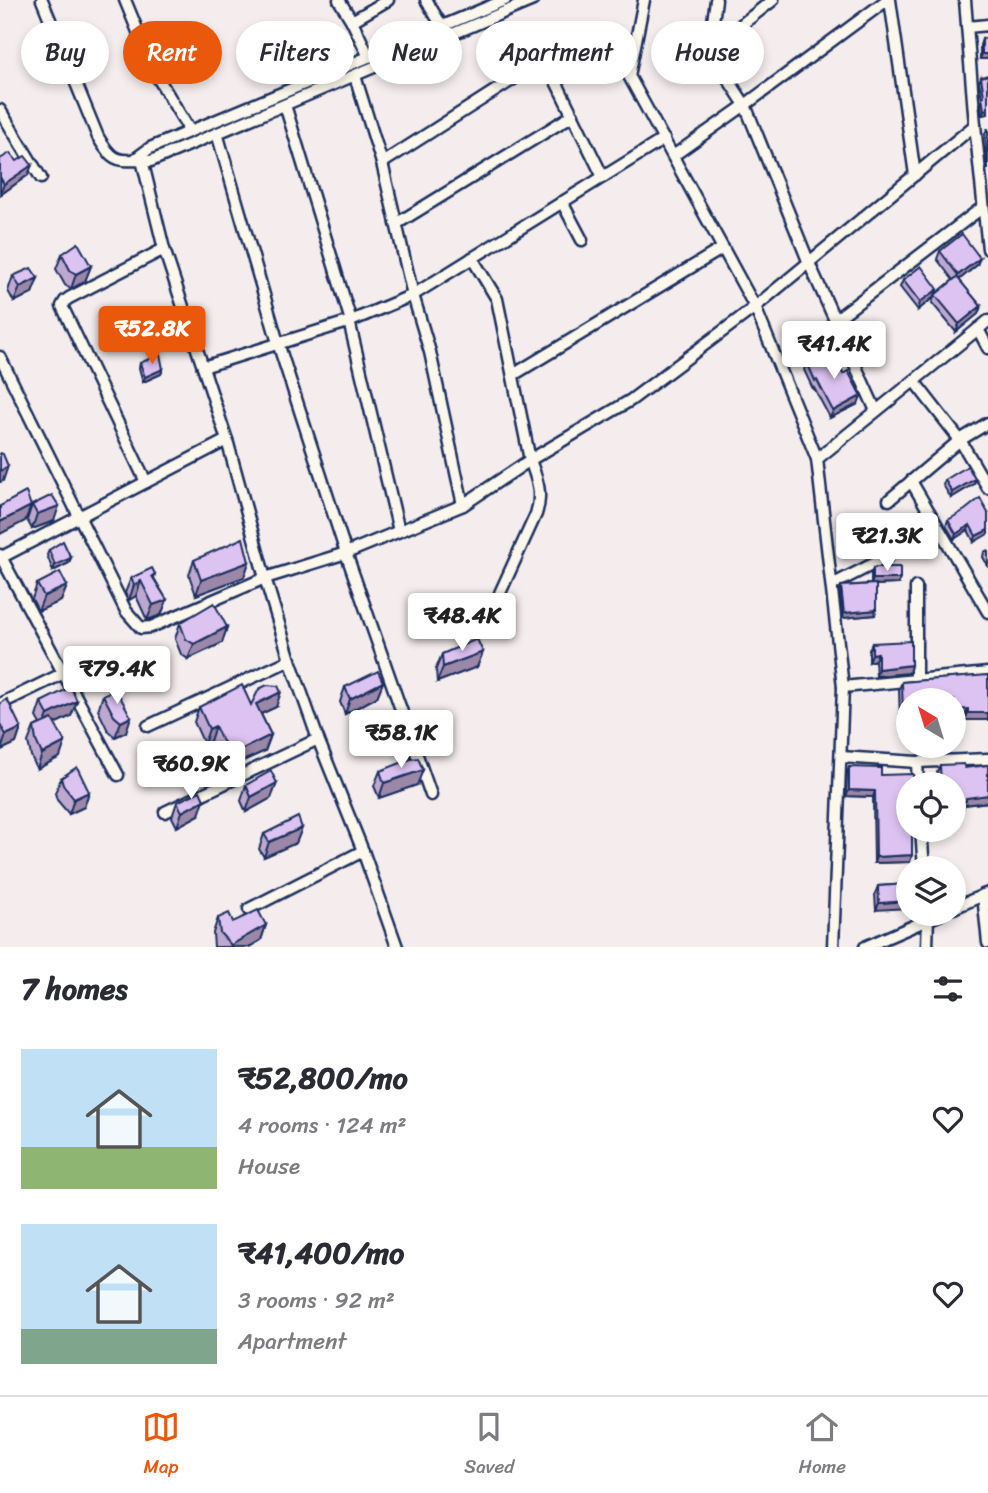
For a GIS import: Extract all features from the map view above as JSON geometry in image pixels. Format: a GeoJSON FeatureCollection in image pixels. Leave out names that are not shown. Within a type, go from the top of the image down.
{"type":"FeatureCollection","features":[{"type":"Feature","properties":{"kind":"street"},"geometry":{"type":"LineString","coordinates":[[42,0],[98,137],[108,153],[117,159],[142,167]]}},
{"type":"Feature","properties":{"kind":"street"},"geometry":{"type":"LineString","coordinates":[[125,0],[155,74],[190,131]]}},
{"type":"Feature","properties":{"kind":"street"},"geometry":{"type":"LineString","coordinates":[[339,0],[352,21],[388,0]]}},
{"type":"Feature","properties":{"kind":"street"},"geometry":{"type":"LineString","coordinates":[[426,0],[439,21]]}},
{"type":"Feature","properties":{"kind":"street"},"geometry":{"type":"LineString","coordinates":[[454,21],[505,0]]}},
{"type":"Feature","properties":{"kind":"street"},"geometry":{"type":"LineString","coordinates":[[142,167],[533,0]]}},
{"type":"Feature","properties":{"kind":"street"},"geometry":{"type":"LineString","coordinates":[[643,0],[629,76],[755,307],[817,458],[843,687],[833,947]]}},
{"type":"Feature","properties":{"kind":"street"},"geometry":{"type":"LineString","coordinates":[[713,21],[716,0]]}},
{"type":"Feature","properties":{"kind":"street"},"geometry":{"type":"LineString","coordinates":[[746,21],[773,0]]}},
{"type":"Feature","properties":{"kind":"street"},"geometry":{"type":"LineString","coordinates":[[673,156],[888,0],[915,175]]}},
{"type":"Feature","properties":{"kind":"street"},"geometry":{"type":"LineString","coordinates":[[965,0],[988,249]]}},
{"type":"Feature","properties":{"kind":"street"},"geometry":{"type":"LineString","coordinates":[[354,25],[368,55]]}},
{"type":"Feature","properties":{"kind":"street"},"geometry":{"type":"LineString","coordinates":[[967,27],[988,25]]}},
{"type":"Feature","properties":{"kind":"street"},"geometry":{"type":"LineString","coordinates":[[368,57],[150,148],[142,167],[164,249],[227,440],[290,660],[397,947]]}},
{"type":"Feature","properties":{"kind":"street"},"geometry":{"type":"LineString","coordinates":[[355,76],[382,163],[413,295],[430,352],[463,505]]}},
{"type":"Feature","properties":{"kind":"street"},"geometry":{"type":"LineString","coordinates":[[382,163],[506,84]]}},
{"type":"Feature","properties":{"kind":"street"},"geometry":{"type":"LineString","coordinates":[[558,84],[603,177]]}},
{"type":"Feature","properties":{"kind":"street"},"geometry":{"type":"LineString","coordinates":[[731,84],[745,105],[809,263],[876,411]]}},
{"type":"Feature","properties":{"kind":"street"},"geometry":{"type":"LineString","coordinates":[[285,105],[350,321],[399,531]]}},
{"type":"Feature","properties":{"kind":"street"},"geometry":{"type":"LineString","coordinates":[[0,110],[40,178]]}},
{"type":"Feature","properties":{"kind":"street"},"geometry":{"type":"LineString","coordinates":[[396,224],[573,115]]}},
{"type":"Feature","properties":{"kind":"street"},"geometry":{"type":"LineString","coordinates":[[0,357],[126,611],[141,628],[151,627],[265,578],[346,554],[463,505],[530,460],[631,400],[755,307],[975,125]]}},
{"type":"Feature","properties":{"kind":"street"},"geometry":{"type":"LineString","coordinates":[[217,133],[278,343],[346,554],[431,795]]}},
{"type":"Feature","properties":{"kind":"street"},"geometry":{"type":"LineString","coordinates":[[203,367],[350,321],[413,295],[664,139]]}},
{"type":"Feature","properties":{"kind":"street"},"geometry":{"type":"LineString","coordinates":[[562,202],[582,240]]}},
{"type":"Feature","properties":{"kind":"street"},"geometry":{"type":"LineString","coordinates":[[835,320],[984,207]]}},
{"type":"Feature","properties":{"kind":"street"},"geometry":{"type":"LineString","coordinates":[[513,375],[723,248]]}},
{"type":"Feature","properties":{"kind":"street"},"geometry":{"type":"LineString","coordinates":[[146,482],[62,306],[69,298],[164,249]]}},
{"type":"Feature","properties":{"kind":"street"},"geometry":{"type":"LineString","coordinates":[[472,258],[498,299],[530,460],[539,485],[539,505],[499,593]]}},
{"type":"Feature","properties":{"kind":"street"},"geometry":{"type":"LineString","coordinates":[[817,458],[988,321]]}},
{"type":"Feature","properties":{"kind":"street"},"geometry":{"type":"LineString","coordinates":[[978,329],[988,348]]}},
{"type":"Feature","properties":{"kind":"street"},"geometry":{"type":"LineString","coordinates":[[914,381],[960,440],[988,488]]}},
{"type":"Feature","properties":{"kind":"street"},"geometry":{"type":"LineString","coordinates":[[889,500],[960,440],[988,423]]}},
{"type":"Feature","properties":{"kind":"street"},"geometry":{"type":"LineString","coordinates":[[118,775],[0,557],[227,440]]}},
{"type":"Feature","properties":{"kind":"street"},"geometry":{"type":"LineString","coordinates":[[911,481],[988,612]]}},
{"type":"Feature","properties":{"kind":"street"},"geometry":{"type":"LineString","coordinates":[[832,585],[887,557],[908,529],[930,514]]}},
{"type":"Feature","properties":{"kind":"street"},"geometry":{"type":"LineString","coordinates":[[916,587],[916,680]]}},
{"type":"Feature","properties":{"kind":"street"},"geometry":{"type":"LineString","coordinates":[[148,726],[290,660]]}},
{"type":"Feature","properties":{"kind":"street"},"geometry":{"type":"LineString","coordinates":[[0,704],[64,673]]}},
{"type":"Feature","properties":{"kind":"street"},"geometry":{"type":"LineString","coordinates":[[843,687],[988,673]]}},
{"type":"Feature","properties":{"kind":"street"},"geometry":{"type":"LineString","coordinates":[[165,812],[318,739]]}},
{"type":"Feature","properties":{"kind":"street"},"geometry":{"type":"LineString","coordinates":[[841,757],[916,762],[988,759]]}},
{"type":"Feature","properties":{"kind":"street"},"geometry":{"type":"LineString","coordinates":[[916,762],[917,772]]}},
{"type":"Feature","properties":{"kind":"street"},"geometry":{"type":"LineString","coordinates":[[249,909],[363,851]]}},
{"type":"Feature","properties":{"kind":"street"},"geometry":{"type":"LineString","coordinates":[[966,903],[985,894],[988,943]]}},
{"type":"Feature","properties":{"kind":"street"},"geometry":{"type":"LineString","coordinates":[[865,947],[908,926]]}},
{"type":"Feature","properties":{"kind":"street"},"geometry":{"type":"LineString","coordinates":[[927,947],[928,926]]}},
{"type":"Feature","properties":{"kind":"building"},"geometry":{"type":"Polygon","coordinates":[[[988,38],[988,54],[982,54],[982,39],[988,38]]]}},
{"type":"Feature","properties":{"kind":"building"},"geometry":{"type":"Polygon","coordinates":[[[988,75],[988,109],[984,110],[981,77],[988,75]]]}},
{"type":"Feature","properties":{"kind":"building"},"geometry":{"type":"Polygon","coordinates":[[[10,153],[17,161],[25,156],[32,165],[4,184],[0,177],[0,159],[10,153]]]}},
{"type":"Feature","properties":{"kind":"building"},"geometry":{"type":"Polygon","coordinates":[[[962,234],[980,258],[958,275],[940,251],[962,234]]]}},
{"type":"Feature","properties":{"kind":"building"},"geometry":{"type":"Polygon","coordinates":[[[78,243],[91,266],[76,274],[70,270],[62,254],[78,243]]]}},
{"type":"Feature","properties":{"kind":"building"},"geometry":{"type":"Polygon","coordinates":[[[921,266],[938,289],[920,302],[903,280],[921,266]]]}},
{"type":"Feature","properties":{"kind":"building"},"geometry":{"type":"Polygon","coordinates":[[[31,268],[38,278],[20,287],[13,276],[31,268]]]}},
{"type":"Feature","properties":{"kind":"building"},"geometry":{"type":"Polygon","coordinates":[[[957,277],[981,306],[959,324],[935,295],[957,277]]]}},
{"type":"Feature","properties":{"kind":"building"},"geometry":{"type":"Polygon","coordinates":[[[833,351],[843,374],[848,371],[861,396],[833,411],[807,362],[833,351]]]}},
{"type":"Feature","properties":{"kind":"building"},"geometry":{"type":"Polygon","coordinates":[[[160,354],[163,369],[145,377],[140,363],[160,354]]]}},
{"type":"Feature","properties":{"kind":"building"},"geometry":{"type":"Polygon","coordinates":[[[0,453],[8,466],[0,471],[0,453]]]}},
{"type":"Feature","properties":{"kind":"building"},"geometry":{"type":"Polygon","coordinates":[[[968,466],[975,479],[952,492],[945,480],[968,466]]]}},
{"type":"Feature","properties":{"kind":"building"},"geometry":{"type":"Polygon","coordinates":[[[26,492],[31,506],[0,522],[0,506],[26,492]]]}},
{"type":"Feature","properties":{"kind":"building"},"geometry":{"type":"Polygon","coordinates":[[[52,495],[59,506],[37,514],[32,505],[52,495]]]}},
{"type":"Feature","properties":{"kind":"building"},"geometry":{"type":"Polygon","coordinates":[[[980,498],[988,513],[988,530],[976,536],[970,525],[956,534],[948,520],[980,498]]]}},
{"type":"Feature","properties":{"kind":"building"},"geometry":{"type":"Polygon","coordinates":[[[243,538],[249,562],[201,580],[194,560],[243,538]]]}},
{"type":"Feature","properties":{"kind":"building"},"geometry":{"type":"Polygon","coordinates":[[[63,541],[71,558],[55,565],[49,550],[63,541]]]}},
{"type":"Feature","properties":{"kind":"building"},"geometry":{"type":"Polygon","coordinates":[[[900,567],[900,579],[873,579],[873,568],[900,567]]]}},
{"type":"Feature","properties":{"kind":"building"},"geometry":{"type":"Polygon","coordinates":[[[152,568],[155,574],[152,576],[167,600],[153,605],[141,581],[134,585],[131,578],[152,568]]]}},
{"type":"Feature","properties":{"kind":"building"},"geometry":{"type":"Polygon","coordinates":[[[60,572],[67,586],[44,596],[37,584],[60,572]]]}},
{"type":"Feature","properties":{"kind":"building"},"geometry":{"type":"Polygon","coordinates":[[[876,584],[876,610],[844,613],[841,586],[876,584]]]}},
{"type":"Feature","properties":{"kind":"building"},"geometry":{"type":"Polygon","coordinates":[[[214,603],[227,627],[194,644],[186,639],[180,623],[214,603]]]}},
{"type":"Feature","properties":{"kind":"building"},"geometry":{"type":"Polygon","coordinates":[[[477,639],[483,652],[443,667],[442,654],[477,639]]]}},
{"type":"Feature","properties":{"kind":"building"},"geometry":{"type":"Polygon","coordinates":[[[911,641],[911,665],[878,669],[878,653],[872,654],[872,643],[911,641]]]}},
{"type":"Feature","properties":{"kind":"building"},"geometry":{"type":"Polygon","coordinates":[[[378,671],[383,682],[350,699],[345,687],[378,671]]]}},
{"type":"Feature","properties":{"kind":"building"},"geometry":{"type":"Polygon","coordinates":[[[988,675],[988,713],[968,713],[966,688],[902,688],[902,682],[988,675]]]}},
{"type":"Feature","properties":{"kind":"building"},"geometry":{"type":"Polygon","coordinates":[[[242,685],[251,705],[259,689],[267,685],[278,686],[281,692],[256,704],[271,735],[238,751],[229,749],[215,726],[209,729],[199,707],[242,685]]]}},
{"type":"Feature","properties":{"kind":"building"},"geometry":{"type":"Polygon","coordinates":[[[71,687],[77,701],[48,715],[41,702],[71,687]]]}},
{"type":"Feature","properties":{"kind":"building"},"geometry":{"type":"Polygon","coordinates":[[[116,689],[131,717],[121,722],[114,716],[103,695],[116,689]]]}},
{"type":"Feature","properties":{"kind":"building"},"geometry":{"type":"Polygon","coordinates":[[[7,699],[21,728],[6,735],[0,724],[0,704],[7,699]]]}},
{"type":"Feature","properties":{"kind":"building"},"geometry":{"type":"Polygon","coordinates":[[[52,719],[65,742],[42,754],[34,727],[52,719]]]}},
{"type":"Feature","properties":{"kind":"building"},"geometry":{"type":"Polygon","coordinates":[[[418,758],[423,770],[384,783],[380,771],[418,758]]]}},
{"type":"Feature","properties":{"kind":"building"},"geometry":{"type":"Polygon","coordinates":[[[964,764],[965,768],[988,765],[988,795],[966,798],[966,772],[940,772],[940,765],[964,764]]]}},
{"type":"Feature","properties":{"kind":"building"},"geometry":{"type":"Polygon","coordinates":[[[77,767],[89,792],[74,799],[61,778],[77,767]]]}},
{"type":"Feature","properties":{"kind":"building"},"geometry":{"type":"Polygon","coordinates":[[[849,767],[881,768],[881,775],[896,775],[896,842],[912,842],[912,855],[876,857],[875,791],[849,790],[849,767]]]}},
{"type":"Feature","properties":{"kind":"building"},"geometry":{"type":"Polygon","coordinates":[[[271,771],[277,783],[251,797],[246,785],[271,771]]]}},
{"type":"Feature","properties":{"kind":"building"},"geometry":{"type":"Polygon","coordinates":[[[200,791],[204,800],[182,812],[177,802],[200,791]]]}},
{"type":"Feature","properties":{"kind":"building"},"geometry":{"type":"Polygon","coordinates":[[[298,817],[302,828],[269,842],[264,834],[298,817]]]}},
{"type":"Feature","properties":{"kind":"building"},"geometry":{"type":"Polygon","coordinates":[[[896,885],[896,902],[879,903],[878,886],[896,885]]]}},
{"type":"Feature","properties":{"kind":"building"},"geometry":{"type":"Polygon","coordinates":[[[258,910],[266,925],[231,945],[220,933],[218,918],[229,913],[233,922],[258,910]]]}}]}
